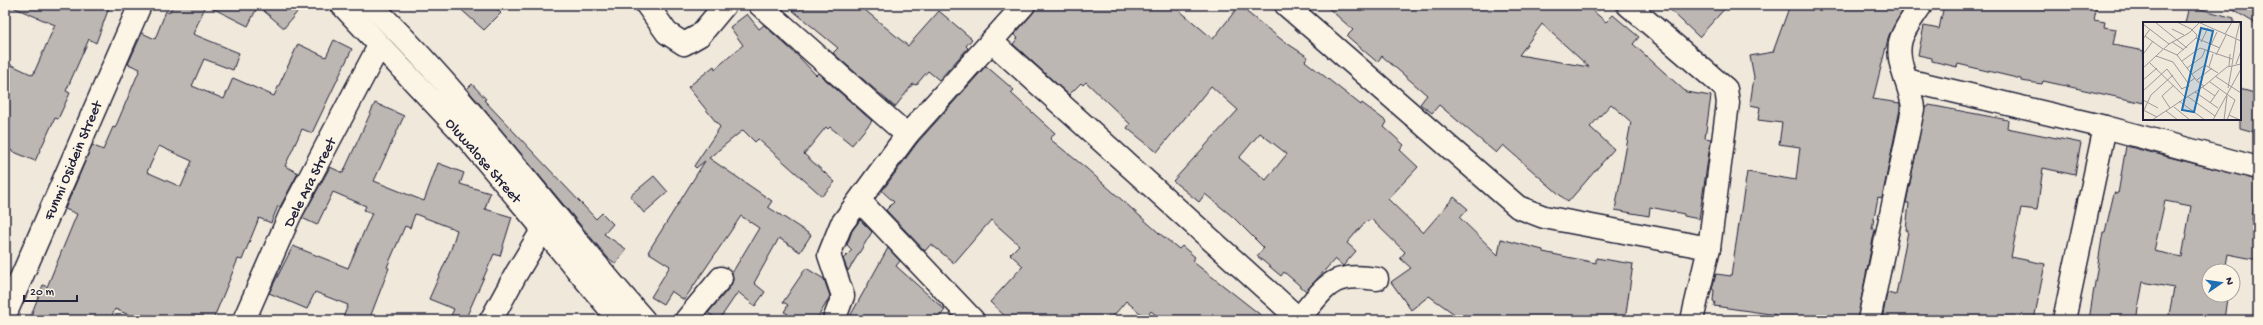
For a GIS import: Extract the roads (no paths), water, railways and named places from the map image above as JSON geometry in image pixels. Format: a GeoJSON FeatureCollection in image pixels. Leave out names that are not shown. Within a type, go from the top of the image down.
{"type":"FeatureCollection","features":[{"type":"Feature","properties":{"kind":"street","name":"Funmi Osidein Street"},"geometry":{"type":"LineString","coordinates":[[5,316],[140,5]]}},
{"type":"Feature","properties":{"kind":"street","name":"Oluwalose Street"},"geometry":{"type":"LineString","coordinates":[[342,5],[468,139],[524,190],[543,229],[619,320]]}},
{"type":"Feature","properties":{"kind":"street","name":"Oluwalose Street"},"geometry":{"type":"LineString","coordinates":[[370,5],[400,33],[524,190],[644,320]]}},
{"type":"Feature","properties":{"kind":"street"},"geometry":{"type":"LineString","coordinates":[[647,5],[668,33],[684,44],[700,35],[725,5]]}},
{"type":"Feature","properties":{"kind":"street"},"geometry":{"type":"LineString","coordinates":[[760,5],[907,135]]}},
{"type":"Feature","properties":{"kind":"street"},"geometry":{"type":"LineString","coordinates":[[834,320],[843,296],[830,255],[841,225],[907,135],[1024,5]]}},
{"type":"Feature","properties":{"kind":"street"},"geometry":{"type":"LineString","coordinates":[[1286,5],[1518,207],[1544,217],[1709,248]]}},
{"type":"Feature","properties":{"kind":"street"},"geometry":{"type":"LineString","coordinates":[[1628,5],[1726,89],[1728,103],[1709,248],[1692,320]]}},
{"type":"Feature","properties":{"kind":"street"},"geometry":{"type":"LineString","coordinates":[[1869,320],[1912,120],[1912,98],[1899,50],[1900,41],[1921,5]]}},
{"type":"Feature","properties":{"kind":"street"},"geometry":{"type":"LineString","coordinates":[[992,42],[1300,319],[1328,286],[1340,278],[1354,276],[1377,279]]}},
{"type":"Feature","properties":{"kind":"street","name":"Dele Ara Street"},"geometry":{"type":"LineString","coordinates":[[244,320],[290,215],[379,46]]}},
{"type":"Feature","properties":{"kind":"street"},"geometry":{"type":"LineString","coordinates":[[1906,80],[2106,127],[2258,168]]}},
{"type":"Feature","properties":{"kind":"street"},"geometry":{"type":"LineString","coordinates":[[2064,320],[2106,127]]}},
{"type":"Feature","properties":{"kind":"street"},"geometry":{"type":"LineString","coordinates":[[860,201],[973,320]]}},
{"type":"Feature","properties":{"kind":"street"},"geometry":{"type":"LineString","coordinates":[[492,320],[516,274],[543,229]]}},
{"type":"Feature","properties":{"kind":"street"},"geometry":{"type":"LineString","coordinates":[[686,320],[721,278]]}}]}
